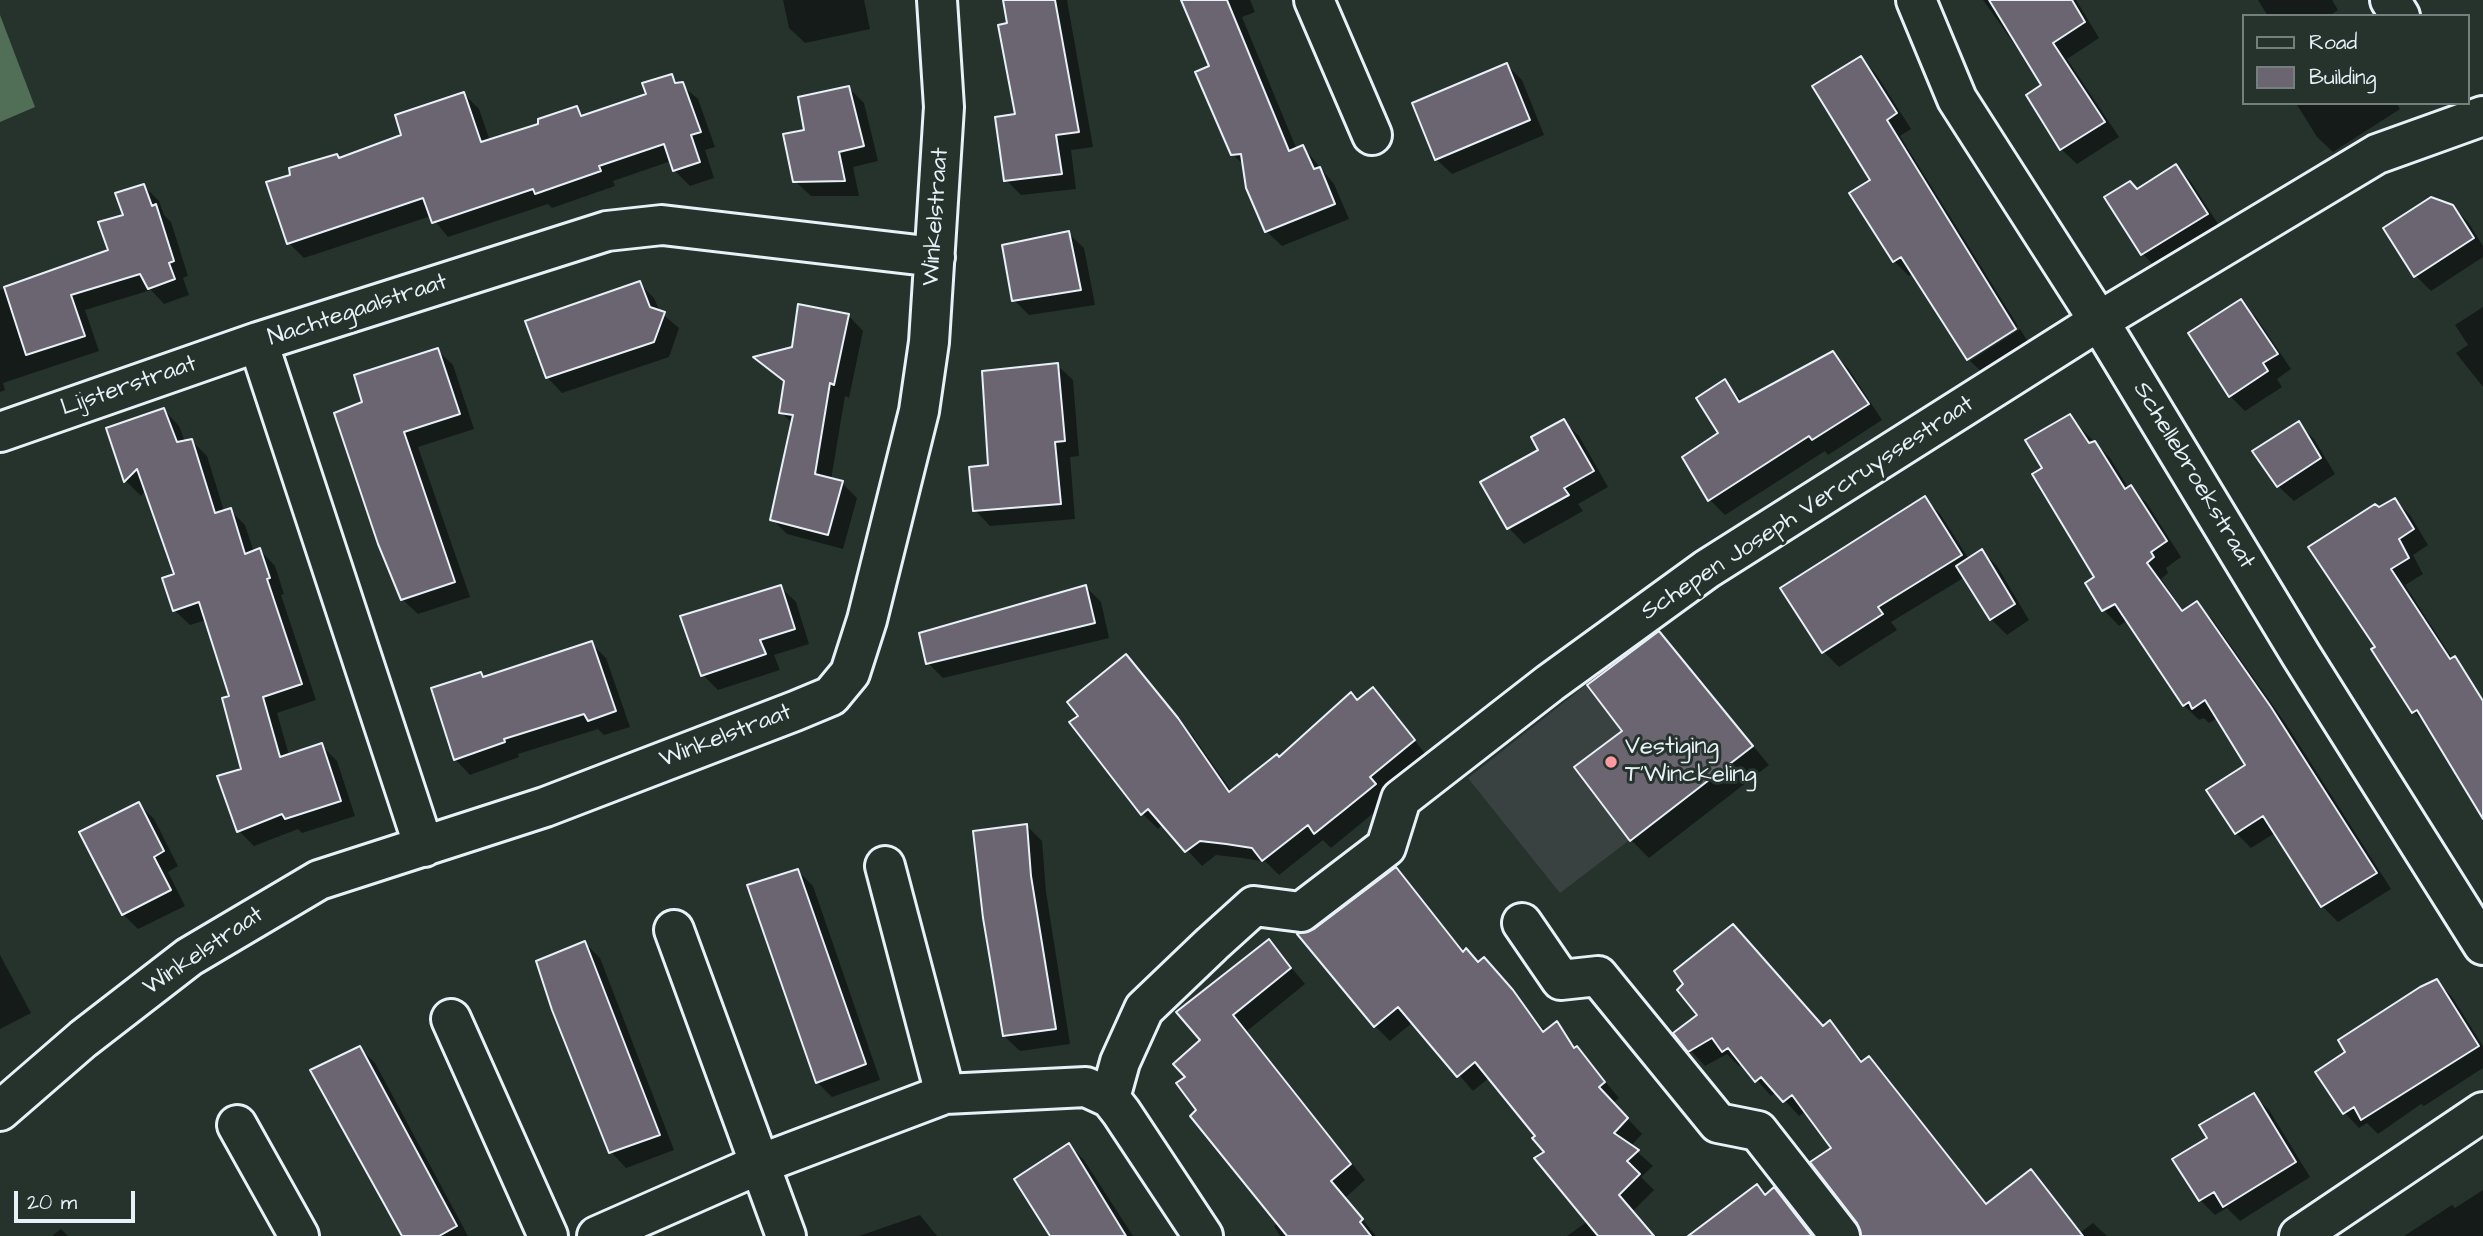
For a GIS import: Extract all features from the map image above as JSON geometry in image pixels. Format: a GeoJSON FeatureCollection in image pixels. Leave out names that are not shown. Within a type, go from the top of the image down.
{"type":"FeatureCollection","features":[{"type":"Feature","properties":{"kind":"street","name":"Winkelstraat"},"geometry":{"type":"LineString","coordinates":[[0,1111],[83,1040],[189,957],[319,880],[545,807],[831,696],[850,673],[867,620],[919,411],[929,342],[944,107],[936,0]]}},
{"type":"Feature","properties":{"kind":"street"},"geometry":{"type":"LineString","coordinates":[[1314,0],[1372,135]]}},
{"type":"Feature","properties":{"kind":"street","name":"Schellebroekstraat"},"geometry":{"type":"LineString","coordinates":[[1916,0],[1957,99],[2099,321],[2301,654],[2483,945]]}},
{"type":"Feature","properties":{"kind":"street","name":"Schepen Joseph Vercruyssestraat"},"geometry":{"type":"LineString","coordinates":[[1110,1098],[1120,1062],[1144,1009],[1178,974],[1254,906],[1301,912],[1386,847],[1401,799],[1550,683],[1707,569],[2099,321],[2377,154],[2472,122]]}},
{"type":"Feature","properties":{"kind":"street","name":"Nachtegaalstraat"},"geometry":{"type":"LineString","coordinates":[[424,847],[258,342],[607,231],[662,225],[935,257]]}},
{"type":"Feature","properties":{"kind":"street","name":"Lijsterstraat"},"geometry":{"type":"LineString","coordinates":[[0,432],[258,342]]}},
{"type":"Feature","properties":{"kind":"street"},"geometry":{"type":"LineString","coordinates":[[885,866],[945,1094]]}},
{"type":"Feature","properties":{"kind":"street"},"geometry":{"type":"LineString","coordinates":[[1522,923],[1561,980],[1598,976],[1718,1123],[1758,1131],[1840,1236]]}},
{"type":"Feature","properties":{"kind":"street"},"geometry":{"type":"LineString","coordinates":[[674,930],[786,1236]]}},
{"type":"Feature","properties":{"kind":"street"},"geometry":{"type":"LineString","coordinates":[[451,1019],[548,1236]]}},
{"type":"Feature","properties":{"kind":"street"},"geometry":{"type":"LineString","coordinates":[[597,1236],[760,1164],[945,1094],[1086,1087],[1110,1098],[1158,1165],[1203,1236]]}},
{"type":"Feature","properties":{"kind":"street"},"geometry":{"type":"LineString","coordinates":[[2298,1236],[2483,1112]]}},
{"type":"Feature","properties":{"kind":"street"},"geometry":{"type":"LineString","coordinates":[[237,1125],[299,1236]]}},
{"type":"Feature","properties":{"kind":"shaded area","name":"Vestiging T'Winckeling"},"geometry":{"type":"Polygon","coordinates":[[[1657,629],[1753,746],[1560,893],[1468,778],[1657,629]]]}},
{"type":"Feature","properties":{"kind":"green space"},"geometry":{"type":"Polygon","coordinates":[[[0,15],[35,107],[0,122],[0,15]]]}},
{"type":"Feature","properties":{"kind":"building"},"geometry":{"type":"Polygon","coordinates":[[[1003,0],[1055,0],[1079,132],[1056,135],[1062,174],[1004,181],[995,117],[1015,114],[998,25],[1007,23],[1003,0]]]}},
{"type":"Feature","properties":{"kind":"building"},"geometry":{"type":"Polygon","coordinates":[[[1181,0],[1227,0],[1289,151],[1303,145],[1314,169],[1320,167],[1335,204],[1265,232],[1246,188],[1241,154],[1231,155],[1195,72],[1209,66],[1181,0]]]}},
{"type":"Feature","properties":{"kind":"building"},"geometry":{"type":"Polygon","coordinates":[[[1989,0],[2072,0],[2085,22],[2053,43],[2105,122],[2060,150],[2026,95],[2041,85],[1989,0]]]}},
{"type":"Feature","properties":{"kind":"building"},"geometry":{"type":"Polygon","coordinates":[[[1861,56],[1897,113],[1887,120],[2016,329],[1967,360],[1901,257],[1893,262],[1849,193],[1870,180],[1812,86],[1861,56]]]}},
{"type":"Feature","properties":{"kind":"building"},"geometry":{"type":"Polygon","coordinates":[[[1507,63],[1530,120],[1435,160],[1412,103],[1507,63]]]}},
{"type":"Feature","properties":{"kind":"building"},"geometry":{"type":"Polygon","coordinates":[[[672,74],[675,83],[683,82],[701,132],[691,135],[700,162],[673,171],[664,144],[599,166],[601,171],[535,194],[533,189],[432,223],[423,198],[287,244],[266,182],[290,175],[289,168],[337,154],[339,158],[401,135],[395,115],[464,92],[481,142],[538,124],[538,119],[577,106],[581,116],[646,94],[642,83],[672,74]]]}},
{"type":"Feature","properties":{"kind":"building"},"geometry":{"type":"Polygon","coordinates":[[[849,86],[864,146],[839,152],[845,181],[793,182],[783,134],[804,130],[798,97],[849,86]]]}},
{"type":"Feature","properties":{"kind":"building"},"geometry":{"type":"Polygon","coordinates":[[[2176,164],[2208,214],[2141,255],[2104,197],[2130,181],[2137,189],[2176,164]]]}},
{"type":"Feature","properties":{"kind":"building"},"geometry":{"type":"Polygon","coordinates":[[[144,184],[152,206],[156,204],[174,261],[169,263],[175,279],[148,289],[140,274],[71,295],[85,336],[26,355],[4,287],[108,250],[98,222],[123,215],[115,193],[144,184]]]}},
{"type":"Feature","properties":{"kind":"building"},"geometry":{"type":"Polygon","coordinates":[[[2431,197],[2453,205],[2474,238],[2414,277],[2383,228],[2431,197]]]}},
{"type":"Feature","properties":{"kind":"building"},"geometry":{"type":"Polygon","coordinates":[[[1069,231],[1081,290],[1012,301],[1002,245],[1069,231]]]}},
{"type":"Feature","properties":{"kind":"building"},"geometry":{"type":"Polygon","coordinates":[[[640,281],[650,307],[665,312],[654,342],[546,378],[525,321],[640,281]]]}},
{"type":"Feature","properties":{"kind":"building"},"geometry":{"type":"Polygon","coordinates":[[[2241,299],[2278,354],[2263,363],[2268,371],[2229,397],[2188,333],[2241,299]]]}},
{"type":"Feature","properties":{"kind":"building"},"geometry":{"type":"Polygon","coordinates":[[[798,304],[849,314],[834,385],[830,383],[815,474],[843,481],[828,535],[770,520],[793,415],[779,413],[784,381],[753,357],[792,347],[798,304]]]}},
{"type":"Feature","properties":{"kind":"building"},"geometry":{"type":"Polygon","coordinates":[[[438,348],[460,414],[404,432],[455,582],[401,600],[378,544],[334,413],[362,402],[354,375],[438,348]]]}},
{"type":"Feature","properties":{"kind":"building"},"geometry":{"type":"Polygon","coordinates":[[[1833,351],[1869,404],[1812,440],[1809,436],[1708,501],[1682,457],[1718,433],[1696,398],[1725,379],[1739,402],[1833,351]]]}},
{"type":"Feature","properties":{"kind":"building"},"geometry":{"type":"Polygon","coordinates":[[[1058,363],[1065,441],[1055,442],[1061,504],[973,511],[969,467],[988,465],[982,371],[1058,363]]]}},
{"type":"Feature","properties":{"kind":"building"},"geometry":{"type":"Polygon","coordinates":[[[164,408],[177,442],[192,439],[215,513],[231,508],[245,554],[260,548],[270,578],[267,579],[302,684],[263,697],[280,757],[322,743],[341,801],[285,819],[282,814],[237,832],[217,776],[241,769],[222,698],[229,696],[199,602],[173,611],[162,578],[174,574],[137,469],[124,482],[106,428],[164,408]]]}},
{"type":"Feature","properties":{"kind":"building"},"geometry":{"type":"Polygon","coordinates":[[[2070,414],[2089,443],[2095,441],[2125,489],[2131,485],[2167,541],[2151,552],[2154,557],[2147,563],[2182,611],[2197,601],[2271,707],[2377,873],[2321,907],[2263,816],[2235,834],[2206,790],[2245,765],[2205,700],[2192,709],[2189,702],[2183,706],[2115,604],[2102,611],[2085,583],[2094,577],[2032,474],[2042,468],[2025,440],[2070,414]]]}},
{"type":"Feature","properties":{"kind":"building"},"geometry":{"type":"Polygon","coordinates":[[[1564,419],[1594,471],[1564,488],[1569,495],[1507,529],[1480,482],[1538,450],[1531,437],[1564,419]]]}},
{"type":"Feature","properties":{"kind":"building"},"geometry":{"type":"Polygon","coordinates":[[[2299,421],[2321,458],[2277,487],[2252,451],[2299,421]]]}},
{"type":"Feature","properties":{"kind":"building"},"geometry":{"type":"Polygon","coordinates":[[[1925,496],[1962,555],[1878,607],[1883,614],[1822,653],[1780,588],[1925,496]]]}},
{"type":"Feature","properties":{"kind":"building"},"geometry":{"type":"Polygon","coordinates":[[[2395,498],[2414,529],[2399,539],[2409,558],[2391,569],[2450,659],[2455,656],[2483,701],[2483,819],[2417,710],[2412,713],[2371,649],[2375,647],[2308,547],[2375,504],[2379,507],[2395,498]]]}},
{"type":"Feature","properties":{"kind":"building"},"geometry":{"type":"Polygon","coordinates":[[[1982,549],[2015,604],[1990,620],[1956,566],[1982,549]]]}},
{"type":"Feature","properties":{"kind":"building"},"geometry":{"type":"Polygon","coordinates":[[[781,585],[795,629],[760,640],[766,654],[701,676],[680,616],[781,585]]]}},
{"type":"Feature","properties":{"kind":"building"},"geometry":{"type":"Polygon","coordinates":[[[1086,585],[1095,623],[926,664],[919,633],[1086,585]]]}},
{"type":"Feature","properties":{"kind":"building"},"geometry":{"type":"Polygon","coordinates":[[[1659,631],[1753,746],[1630,841],[1574,767],[1622,731],[1587,685],[1659,631]]]}},
{"type":"Feature","properties":{"kind":"building"},"geometry":{"type":"Polygon","coordinates":[[[592,641],[616,711],[588,721],[584,714],[504,739],[505,742],[454,760],[431,688],[481,672],[483,677],[592,641]]]}},
{"type":"Feature","properties":{"kind":"building"},"geometry":{"type":"Polygon","coordinates":[[[1126,654],[1178,718],[1229,792],[1277,754],[1279,757],[1351,692],[1357,700],[1373,687],[1415,740],[1370,777],[1376,784],[1314,834],[1308,825],[1262,861],[1252,848],[1226,844],[1200,841],[1185,852],[1148,809],[1141,815],[1069,722],[1078,716],[1067,702],[1126,654]]]}},
{"type":"Feature","properties":{"kind":"building"},"geometry":{"type":"Polygon","coordinates":[[[139,802],[164,851],[154,857],[171,890],[122,915],[79,832],[139,802]]]}},
{"type":"Feature","properties":{"kind":"building"},"geometry":{"type":"Polygon","coordinates":[[[1027,824],[1031,876],[1056,1029],[1003,1036],[983,918],[973,831],[1027,824]]]}},
{"type":"Feature","properties":{"kind":"building"},"geometry":{"type":"Polygon","coordinates":[[[1396,867],[1463,952],[1466,948],[1478,962],[1484,957],[1513,990],[1543,1032],[1557,1021],[1574,1048],[1577,1046],[1605,1082],[1599,1087],[1628,1118],[1614,1133],[1639,1150],[1627,1161],[1640,1174],[1619,1195],[1654,1236],[1598,1236],[1534,1158],[1544,1152],[1532,1138],[1535,1136],[1475,1062],[1457,1077],[1398,1007],[1374,1027],[1297,934],[1314,929],[1396,867]]]}},
{"type":"Feature","properties":{"kind":"building"},"geometry":{"type":"Polygon","coordinates":[[[798,869],[866,1064],[816,1083],[747,885],[798,869]]]}},
{"type":"Feature","properties":{"kind":"building"},"geometry":{"type":"Polygon","coordinates":[[[1733,924],[1823,1026],[1830,1020],[1861,1062],[1869,1056],[1986,1204],[2031,1169],[2083,1236],[1861,1236],[1857,1223],[1810,1162],[1831,1148],[1792,1095],[1783,1102],[1761,1077],[1755,1082],[1728,1048],[1722,1052],[1712,1038],[1688,1052],[1673,1033],[1697,1015],[1677,990],[1683,984],[1674,971],[1733,924]]]}},
{"type":"Feature","properties":{"kind":"building"},"geometry":{"type":"Polygon","coordinates":[[[1269,939],[1291,968],[1233,1015],[1351,1164],[1331,1181],[1363,1219],[1360,1222],[1371,1236],[1287,1236],[1190,1116],[1196,1110],[1176,1083],[1185,1077],[1173,1064],[1200,1040],[1176,1012],[1269,939]]]}},
{"type":"Feature","properties":{"kind":"building"},"geometry":{"type":"Polygon","coordinates":[[[585,941],[660,1135],[609,1153],[552,1010],[536,961],[585,941]]]}},
{"type":"Feature","properties":{"kind":"building"},"geometry":{"type":"Polygon","coordinates":[[[2437,979],[2479,1046],[2361,1120],[2354,1107],[2343,1114],[2315,1072],[2345,1052],[2338,1040],[2420,987],[2437,979]]]}},
{"type":"Feature","properties":{"kind":"building"},"geometry":{"type":"Polygon","coordinates":[[[360,1046],[457,1226],[439,1236],[402,1236],[310,1070],[360,1046]]]}},
{"type":"Feature","properties":{"kind":"building"},"geometry":{"type":"Polygon","coordinates":[[[2254,1093],[2296,1162],[2223,1207],[2214,1192],[2199,1201],[2172,1159],[2207,1138],[2199,1125],[2254,1093]]]}},
{"type":"Feature","properties":{"kind":"building"},"geometry":{"type":"Polygon","coordinates":[[[1069,1143],[1126,1236],[1050,1236],[1014,1179],[1069,1143]]]}},
{"type":"Feature","properties":{"kind":"building"},"geometry":{"type":"Polygon","coordinates":[[[1757,1184],[1765,1195],[1774,1187],[1812,1236],[1688,1236],[1757,1184]]]}},
{"type":"Feature","properties":{"kind":"place","name":"Vestiging T'Winckeling"},"geometry":{"type":"Point","coordinates":[1611,762]}}]}
